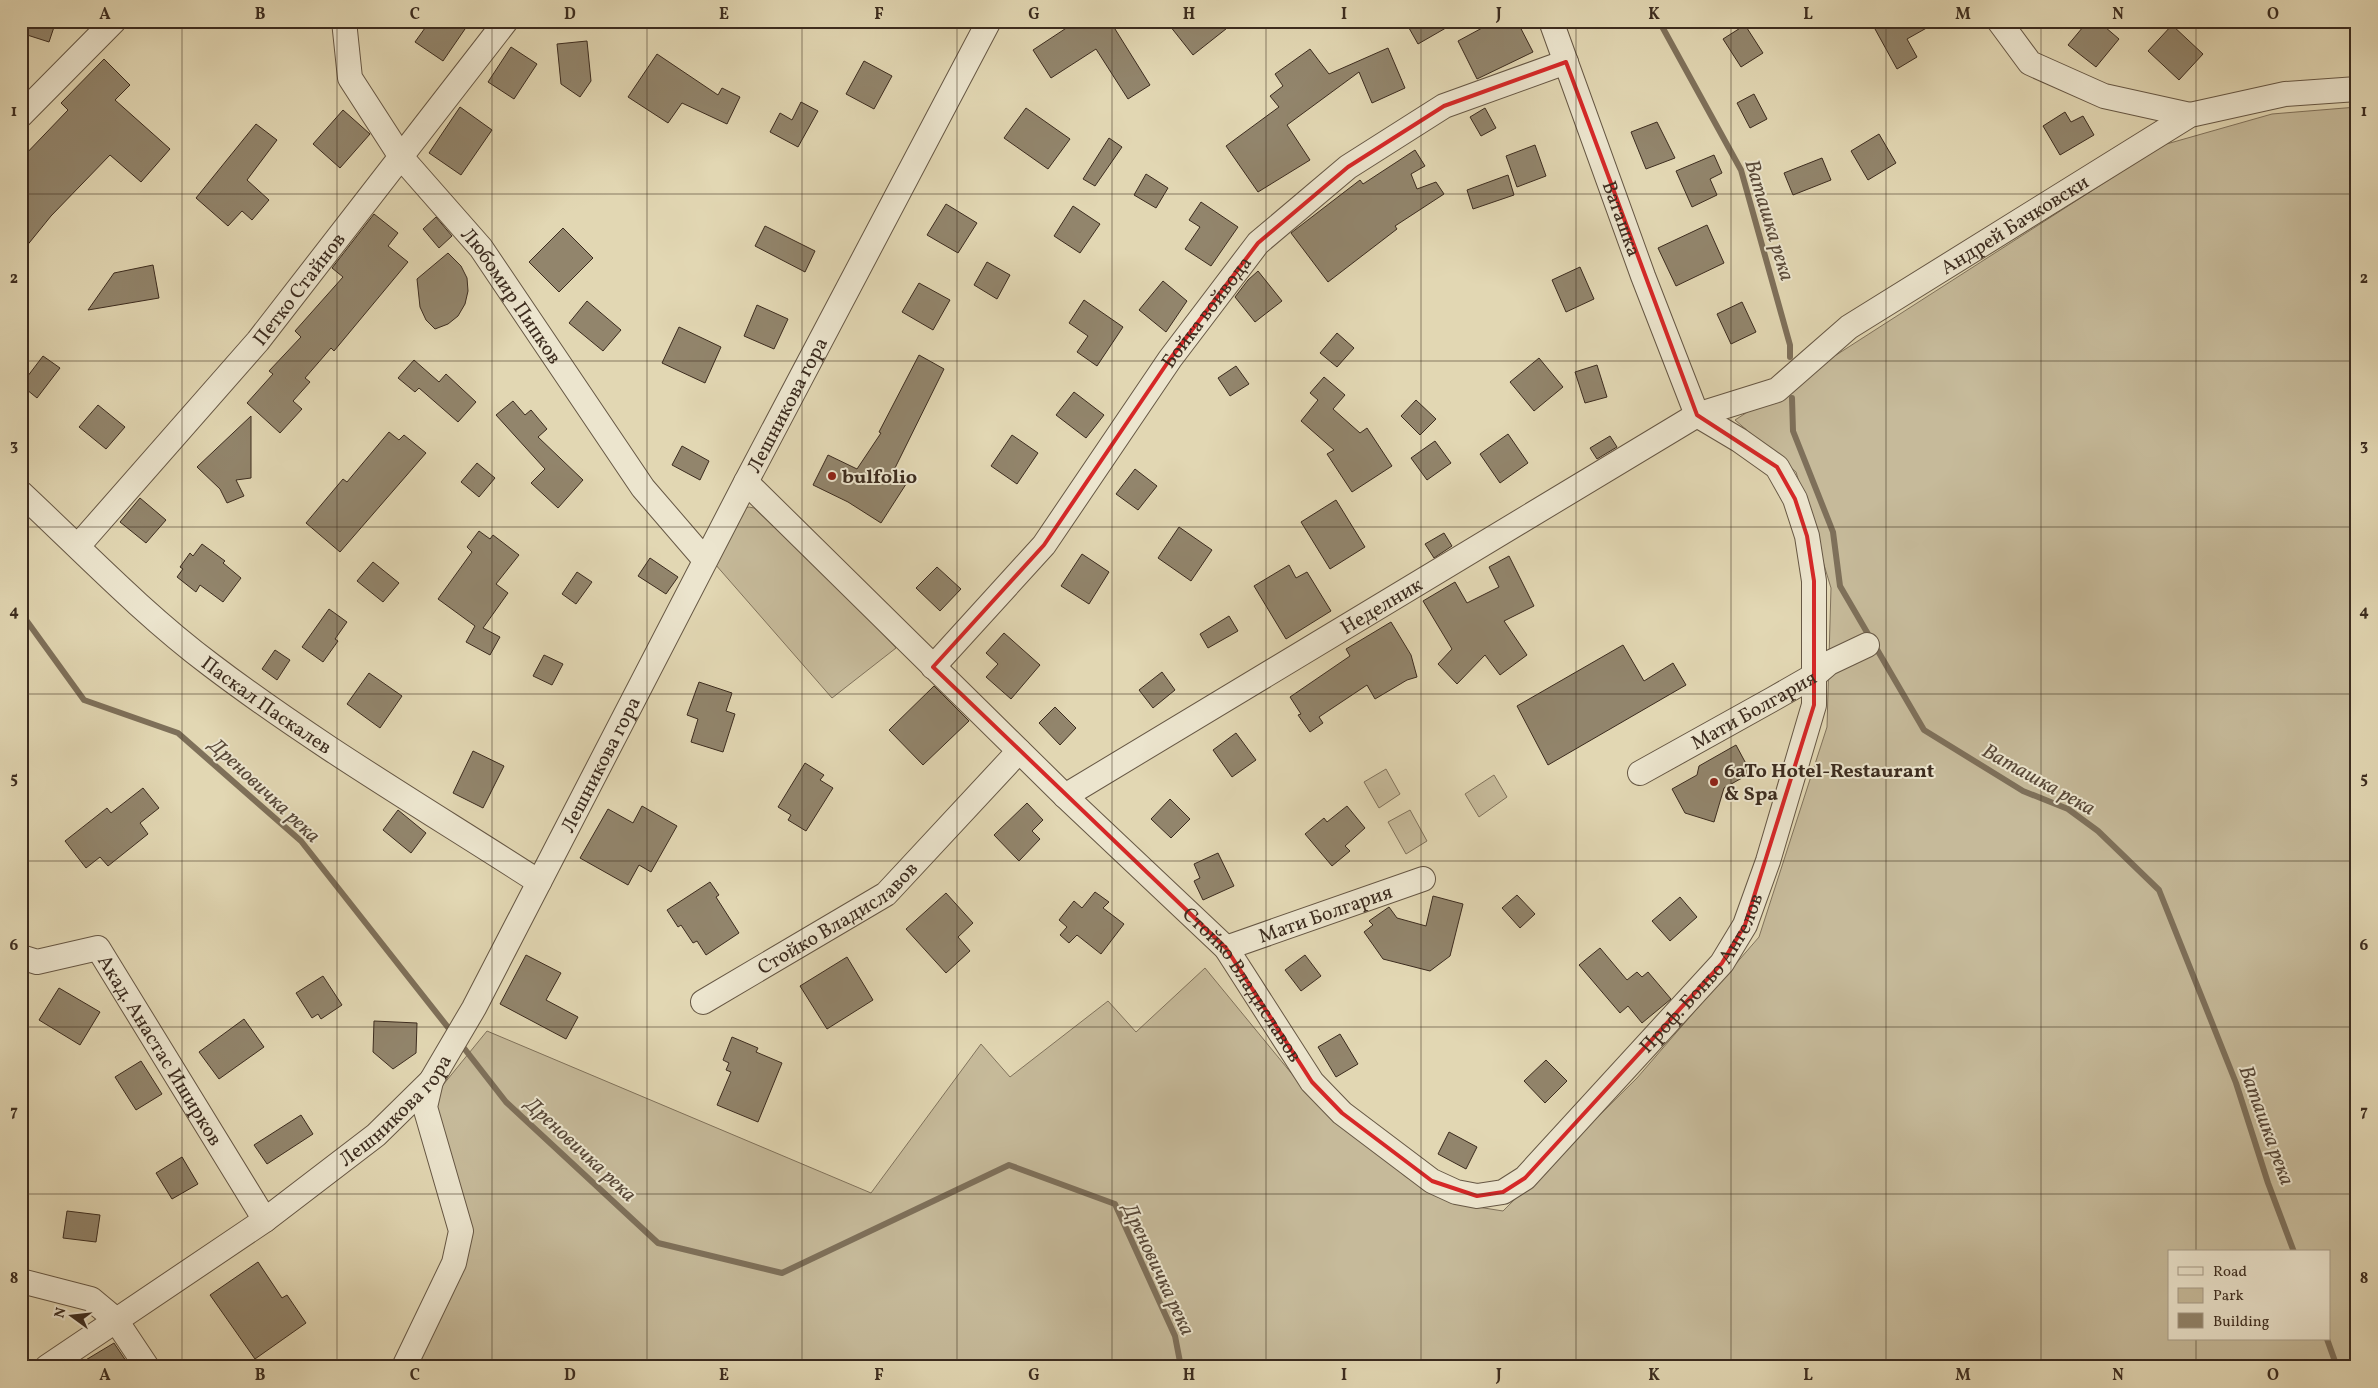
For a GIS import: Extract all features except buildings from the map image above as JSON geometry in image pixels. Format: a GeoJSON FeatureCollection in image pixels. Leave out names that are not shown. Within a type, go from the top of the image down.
{"type":"FeatureCollection","features":[{"type":"Feature","properties":{"kind":"street"},"geometry":{"type":"LineString","coordinates":[[21,115],[114,21]]}},
{"type":"Feature","properties":{"kind":"street","name":"Любомир Пипков"},"geometry":{"type":"LineString","coordinates":[[344,21],[350,78],[401,157],[482,248],[643,488],[705,560]]}},
{"type":"Feature","properties":{"kind":"street","name":"Петко Стайнов"},"geometry":{"type":"LineString","coordinates":[[78,546],[258,341],[506,21]]}},
{"type":"Feature","properties":{"kind":"street","name":"Ваташка"},"geometry":{"type":"LineString","coordinates":[[1551,21],[1643,276],[1697,415]]}},
{"type":"Feature","properties":{"kind":"street"},"geometry":{"type":"LineString","coordinates":[[1999,21],[2030,63],[2104,96],[2190,115]]}},
{"type":"Feature","properties":{"kind":"street","name":"Лешникова гора"},"geometry":{"type":"LineString","coordinates":[[47,1367],[115,1319],[265,1220],[376,1136],[431,1081],[466,1022],[705,560],[990,22]]}},
{"type":"Feature","properties":{"kind":"street","name":"Бойка войвода"},"geometry":{"type":"LineString","coordinates":[[933,667],[1044,545],[1170,359],[1258,243],[1348,167],[1444,106],[1566,62]]}},
{"type":"Feature","properties":{"kind":"street","name":"Андрей Бачковски"},"geometry":{"type":"LineString","coordinates":[[1697,415],[1777,390],[1849,327],[2190,115],[2284,94],[2357,90]]}},
{"type":"Feature","properties":{"kind":"street","name":"Проф. Боньо Ангелов"},"geometry":{"type":"LineString","coordinates":[[1477,1196],[1503,1192],[1525,1178],[1722,963],[1745,925],[1768,860],[1814,705],[1814,581],[1807,536],[1795,499],[1777,467],[1739,440],[1697,415]]}},
{"type":"Feature","properties":{"kind":"street","name":"Неделник"},"geometry":{"type":"LineString","coordinates":[[1065,796],[1697,415]]}},
{"type":"Feature","properties":{"kind":"street","name":"Стойко Владиславов"},"geometry":{"type":"LineString","coordinates":[[746,482],[1065,796],[1226,948],[1312,1082],[1342,1113],[1432,1181],[1456,1192],[1477,1196]]}},
{"type":"Feature","properties":{"kind":"street","name":"Паскал Паскалев"},"geometry":{"type":"LineString","coordinates":[[21,492],[128,595],[210,665],[304,731],[538,882]]}},
{"type":"Feature","properties":{"kind":"street","name":"Мати Болгария"},"geometry":{"type":"LineString","coordinates":[[1640,774],[1815,674],[1829,663],[1866,645]]}},
{"type":"Feature","properties":{"kind":"street","name":"Стойко Владиславов"},"geometry":{"type":"LineString","coordinates":[[703,1002],[886,894],[1019,751]]}},
{"type":"Feature","properties":{"kind":"street","name":"Мати Болгария"},"geometry":{"type":"LineString","coordinates":[[1226,948],[1423,879]]}},
{"type":"Feature","properties":{"kind":"street","name":"Акад. Анастас Иширков"},"geometry":{"type":"LineString","coordinates":[[21,957],[37,962],[98,948],[265,1220]]}},
{"type":"Feature","properties":{"kind":"street"},"geometry":{"type":"LineString","coordinates":[[404,1367],[454,1263],[460,1231],[425,1107],[431,1081]]}},
{"type":"Feature","properties":{"kind":"street"},"geometry":{"type":"LineString","coordinates":[[21,1281],[91,1299],[115,1319],[147,1367]]}},
{"type":"Feature","properties":{"kind":"highlighted area"},"geometry":{"type":"Polygon","coordinates":[[[1566,62],[1697,415],[1777,467],[1795,499],[1807,536],[1814,581],[1814,705],[1745,925],[1722,963],[1525,1178],[1503,1192],[1477,1196],[1432,1181],[1342,1113],[1312,1082],[1226,948],[933,667],[1044,545],[1170,359],[1258,243],[1348,167],[1444,106],[1566,62]]]}},
{"type":"Feature","properties":{"kind":"green space"},"geometry":{"type":"Polygon","coordinates":[[[2357,107],[2357,1367],[404,1367],[461,1231],[425,1107],[487,1031],[871,1193],[981,1044],[1010,1077],[1108,1001],[1136,1032],[1205,968],[1301,1085],[1406,1177],[1459,1204],[1503,1211],[1637,1078],[1759,937],[1827,727],[1831,588],[1796,472],[1735,420],[2163,145],[2272,114],[2357,107]]]}},
{"type":"Feature","properties":{"kind":"green space"},"geometry":{"type":"Polygon","coordinates":[[[745,508],[754,508],[848,597],[896,648],[832,698],[715,564],[745,508]]]}},
{"type":"Feature","properties":{"kind":"green space"},"geometry":{"type":"Polygon","coordinates":[[[1386,769],[1400,794],[1379,808],[1364,782],[1386,769]]]}},
{"type":"Feature","properties":{"kind":"green space"},"geometry":{"type":"Polygon","coordinates":[[[1494,775],[1507,797],[1479,817],[1465,794],[1494,775]]]}},
{"type":"Feature","properties":{"kind":"green space"},"geometry":{"type":"Polygon","coordinates":[[[1410,810],[1427,841],[1406,854],[1388,822],[1410,810]]]}},
{"type":"Feature","properties":{"kind":"waterway","name":"Ваташка река"},"geometry":{"type":"LineString","coordinates":[[1659,21],[1741,170],[1790,345],[1790,357]]}},
{"type":"Feature","properties":{"kind":"waterway","name":"Ваташка река"},"geometry":{"type":"LineString","coordinates":[[1792,398],[1793,431],[1833,532],[1840,586],[1924,730],[2023,791],[2068,809],[2098,831],[2159,890],[2236,1083],[2268,1183],[2293,1250]]}},
{"type":"Feature","properties":{"kind":"waterway","name":"Дреновичка река"},"geometry":{"type":"LineString","coordinates":[[21,613],[84,700],[178,733],[301,841],[454,1035]]}},
{"type":"Feature","properties":{"kind":"waterway","name":"Дреновичка река"},"geometry":{"type":"LineString","coordinates":[[460,1043],[506,1102],[658,1243],[782,1273],[1009,1165],[1115,1204],[1175,1336],[1181,1367]]}},
{"type":"Feature","properties":{"kind":"waterway","name":"Ваташка река"},"geometry":{"type":"LineString","coordinates":[[2327,1340],[2337,1367]]}},
{"type":"Feature","properties":{"kind":"place","name":"bulfolio"},"geometry":{"type":"Point","coordinates":[832,476]}},
{"type":"Feature","properties":{"kind":"place","name":"6aTo Hotel-Restaurant & Spa"},"geometry":{"type":"Point","coordinates":[1714,782]}}]}
